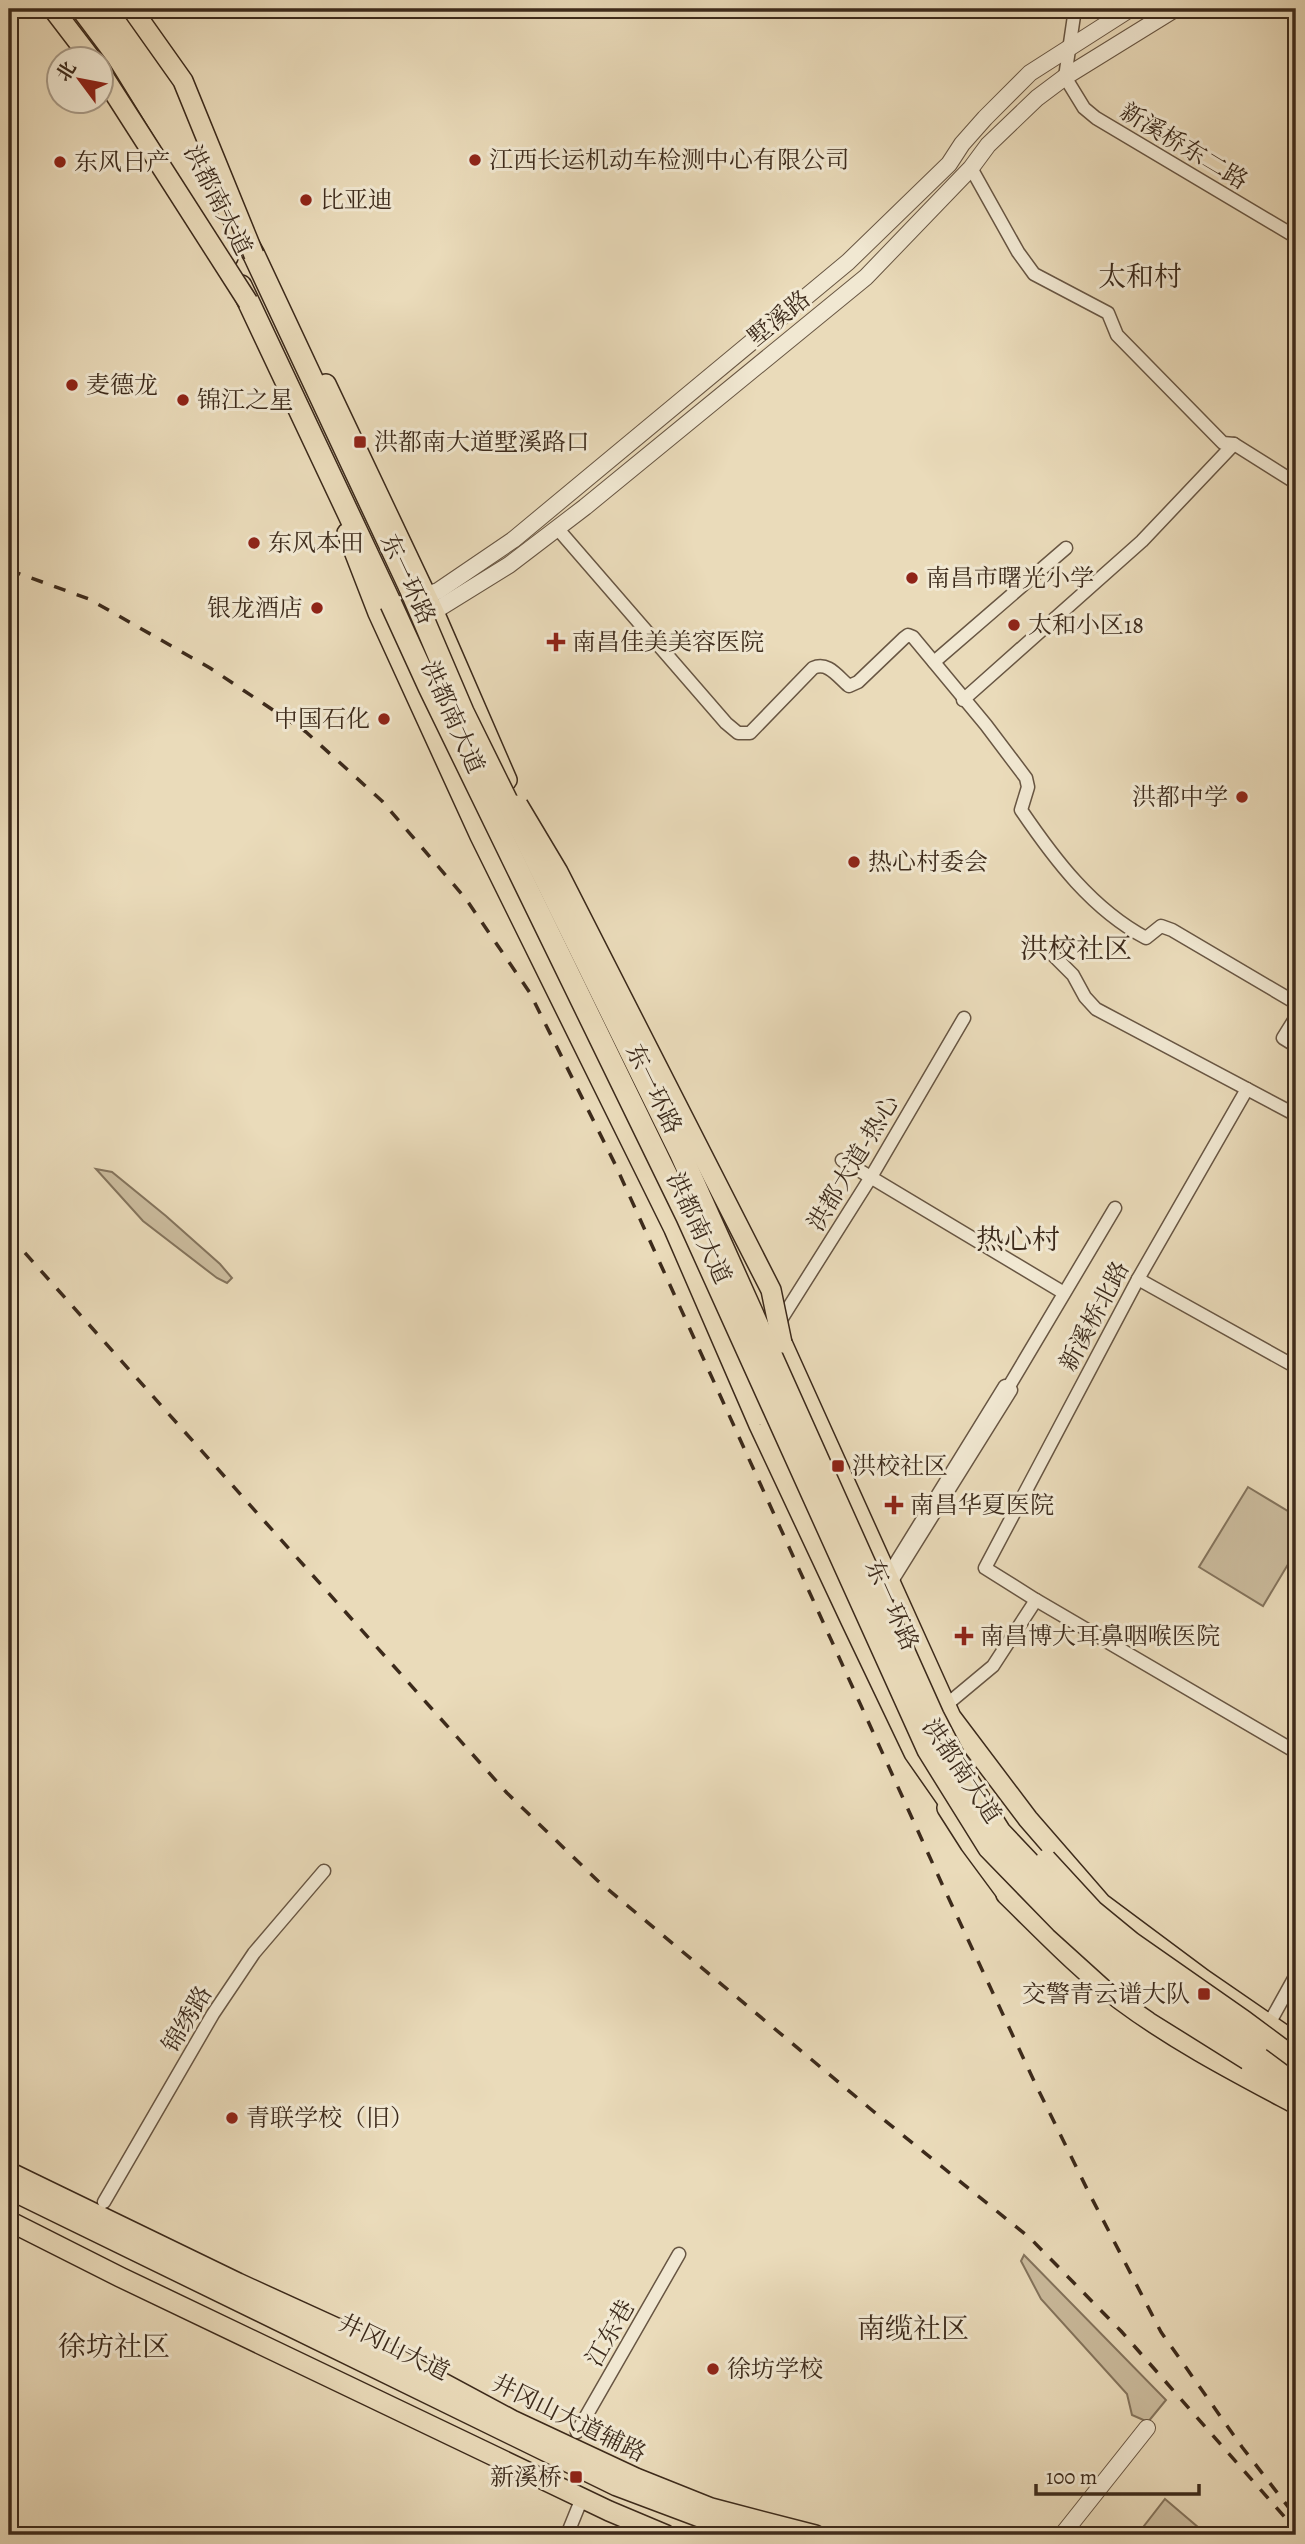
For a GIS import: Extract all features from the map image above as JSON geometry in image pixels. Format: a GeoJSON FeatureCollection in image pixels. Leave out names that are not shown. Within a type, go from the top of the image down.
{"type":"FeatureCollection","features":[{"type":"Feature","properties":{"kind":"highway","name":"东一环路"},"geometry":{"type":"LineString","coordinates":[[82,9],[118,57],[176,150],[429,687],[687,1217],[928,1750],[989,1848],[1061,1922],[1124,1979],[1296,2092]]}},
{"type":"Feature","properties":{"kind":"highway","name":"东一环路"},"geometry":{"type":"LineString","coordinates":[[107,9],[140,54],[254,255],[410,588],[463,712],[680,1152],[927,1704],[961,1770],[1000,1832],[1071,1907],[1133,1962],[1296,2068]]}},
{"type":"Feature","properties":{"kind":"highway"},"geometry":{"type":"LineString","coordinates":[[1007,1894],[1074,1960],[1121,1999],[1191,2046],[1296,2103]]}},
{"type":"Feature","properties":{"kind":"highway","name":"井冈山大道"},"geometry":{"type":"LineString","coordinates":[[9,2188],[617,2485],[713,2521],[764,2535]]}},
{"type":"Feature","properties":{"kind":"highway","name":"井冈山大道"},"geometry":{"type":"LineString","coordinates":[[9,2198],[612,2496],[720,2535]]}},
{"type":"Feature","properties":{"kind":"main road"},"geometry":{"type":"LineString","coordinates":[[53,9],[81,46]]}},
{"type":"Feature","properties":{"kind":"main road","name":"洪都南大道"},"geometry":{"type":"LineString","coordinates":[[71,9],[113,61],[154,127],[202,219],[352,544],[378,612],[480,836],[674,1229],[759,1425],[914,1753],[970,1832],[1067,1933],[1144,1987],[1296,2085]]}},
{"type":"Feature","properties":{"kind":"main road","name":"洪都南大道"},"geometry":{"type":"LineString","coordinates":[[124,9],[183,101],[258,240],[430,604],[534,844],[650,1072],[779,1336],[948,1712],[1028,1819],[1101,1903],[1203,1979],[1296,2043]]}},
{"type":"Feature","properties":{"kind":"main road"},"geometry":{"type":"LineString","coordinates":[[132,9],[183,81],[254,255]]}},
{"type":"Feature","properties":{"kind":"main road"},"geometry":{"type":"LineString","coordinates":[[116,96],[248,302]]}},
{"type":"Feature","properties":{"kind":"main road"},"geometry":{"type":"LineString","coordinates":[[463,712],[558,872],[771,1290],[779,1336]]}},
{"type":"Feature","properties":{"kind":"main road"},"geometry":{"type":"LineString","coordinates":[[948,1712],[983,1780],[1046,1859],[1093,1910],[1162,1965],[1296,2059]]}},
{"type":"Feature","properties":{"kind":"main road"},"geometry":{"type":"LineString","coordinates":[[914,1753],[970,1844],[1007,1894]]}},
{"type":"Feature","properties":{"kind":"main road","name":"井冈山大道辅路"},"geometry":{"type":"LineString","coordinates":[[9,2172],[237,2283],[365,2341],[512,2420],[635,2478],[711,2508],[815,2535]]}},
{"type":"Feature","properties":{"kind":"main road"},"geometry":{"type":"LineString","coordinates":[[9,2221],[120,2277],[582,2498],[666,2535]]}},
{"type":"Feature","properties":{"kind":"street"},"geometry":{"type":"LineString","coordinates":[[1065,77],[1075,9]]}},
{"type":"Feature","properties":{"kind":"street","name":"墅溪路"},"geometry":{"type":"LineString","coordinates":[[378,612],[430,604],[438,591],[513,540],[848,262],[949,164],[962,144],[1030,73],[1130,9]]}},
{"type":"Feature","properties":{"kind":"street","name":"墅溪路"},"geometry":{"type":"LineString","coordinates":[[390,638],[430,604],[509,565],[557,528],[866,277],[971,168],[988,145],[1012,121],[1065,77],[1175,9]]}},
{"type":"Feature","properties":{"kind":"street","name":"新溪桥东二路"},"geometry":{"type":"LineString","coordinates":[[1065,77],[1084,108],[1096,118],[1296,237]]}},
{"type":"Feature","properties":{"kind":"street"},"geometry":{"type":"LineString","coordinates":[[971,168],[1018,252],[1034,274],[1108,313],[1117,335],[1223,443],[1234,444],[1296,483]]}},
{"type":"Feature","properties":{"kind":"street"},"geometry":{"type":"LineString","coordinates":[[963,700],[1142,541],[1234,444]]}},
{"type":"Feature","properties":{"kind":"street"},"geometry":{"type":"LineString","coordinates":[[557,528],[726,723],[738,733],[750,733],[820,664],[849,686],[858,682],[908,635],[916,639],[1026,778],[1028,787],[1021,810],[1073,879],[1101,908],[1146,938],[1161,926],[1172,930],[1296,1003]]}},
{"type":"Feature","properties":{"kind":"street"},"geometry":{"type":"LineString","coordinates":[[934,662],[1066,548]]}},
{"type":"Feature","properties":{"kind":"street"},"geometry":{"type":"LineString","coordinates":[[1047,949],[1073,975],[1085,998],[1096,1009],[1296,1115]]}},
{"type":"Feature","properties":{"kind":"street"},"geometry":{"type":"LineString","coordinates":[[1296,1017],[1283,1038],[1296,1046]]}},
{"type":"Feature","properties":{"kind":"street","name":"洪都大道-热心"},"geometry":{"type":"LineString","coordinates":[[779,1336],[964,1018]]}},
{"type":"Feature","properties":{"kind":"street","name":"新溪桥北路"},"geometry":{"type":"LineString","coordinates":[[1036,1600],[985,1568],[1138,1279],[1247,1088]]}},
{"type":"Feature","properties":{"kind":"street"},"geometry":{"type":"LineString","coordinates":[[842,1160],[1064,1293]]}},
{"type":"Feature","properties":{"kind":"street"},"geometry":{"type":"LineString","coordinates":[[889,1580],[1011,1390],[1008,1388],[1115,1208]]}},
{"type":"Feature","properties":{"kind":"street"},"geometry":{"type":"LineString","coordinates":[[1138,1279],[1296,1367]]}},
{"type":"Feature","properties":{"kind":"street"},"geometry":{"type":"LineString","coordinates":[[948,1712],[993,1666],[1036,1600],[1296,1752]]}},
{"type":"Feature","properties":{"kind":"street","name":"锦绣路"},"geometry":{"type":"LineString","coordinates":[[104,2202],[213,2014],[254,1953],[324,1871]]}},
{"type":"Feature","properties":{"kind":"street"},"geometry":{"type":"LineString","coordinates":[[1257,2045],[1296,1975]]}},
{"type":"Feature","properties":{"kind":"street","name":"江东巷"},"geometry":{"type":"LineString","coordinates":[[577,2432],[679,2254]]}},
{"type":"Feature","properties":{"kind":"street"},"geometry":{"type":"LineString","coordinates":[[1062,2535],[1147,2428]]}},
{"type":"Feature","properties":{"kind":"street"},"geometry":{"type":"LineString","coordinates":[[567,2535],[582,2498]]}},
{"type":"Feature","properties":{"kind":"shaded area"},"geometry":{"type":"Polygon","coordinates":[[[96,1169],[112,1172],[166,1216],[232,1278],[227,1283],[217,1278],[143,1221],[96,1169]]]}},
{"type":"Feature","properties":{"kind":"shaded area"},"geometry":{"type":"Polygon","coordinates":[[[1248,1487],[1296,1516],[1296,1551],[1263,1606],[1199,1567],[1248,1487]]]}},
{"type":"Feature","properties":{"kind":"shaded area"},"geometry":{"type":"Polygon","coordinates":[[[1024,2255],[1166,2400],[1148,2422],[1132,2415],[1127,2394],[1041,2299],[1021,2261],[1024,2255]]]}},
{"type":"Feature","properties":{"kind":"shaded area"},"geometry":{"type":"Polygon","coordinates":[[[1165,2499],[1199,2528],[1194,2535],[1137,2535],[1165,2499]]]}},
{"type":"Feature","properties":{"kind":"railway"},"geometry":{"type":"LineString","coordinates":[[9,570],[89,599],[210,668],[306,732],[382,801],[466,899],[530,993],[615,1164],[942,1884],[1088,2191],[1161,2332],[1242,2447],[1296,2517]]}},
{"type":"Feature","properties":{"kind":"railway"},"geometry":{"type":"LineString","coordinates":[[9,1235],[507,1793],[598,1881],[873,2111],[1030,2238],[1121,2331],[1296,2530]]}},
{"type":"Feature","properties":{"kind":"place","name":"江西长运机动车检测中心有限公司"},"geometry":{"type":"Point","coordinates":[475,160]}},
{"type":"Feature","properties":{"kind":"place","name":"东风日产"},"geometry":{"type":"Point","coordinates":[60,162]}},
{"type":"Feature","properties":{"kind":"place","name":"比亚迪"},"geometry":{"type":"Point","coordinates":[306,200]}},
{"type":"Feature","properties":{"kind":"place","name":"麦德龙"},"geometry":{"type":"Point","coordinates":[72,385]}},
{"type":"Feature","properties":{"kind":"place","name":"锦江之星"},"geometry":{"type":"Point","coordinates":[183,400]}},
{"type":"Feature","properties":{"kind":"place","name":"洪都南大道墅溪路口"},"geometry":{"type":"Point","coordinates":[360,442]}},
{"type":"Feature","properties":{"kind":"place","name":"东风本田"},"geometry":{"type":"Point","coordinates":[254,543]}},
{"type":"Feature","properties":{"kind":"place","name":"南昌市曙光小学"},"geometry":{"type":"Point","coordinates":[912,578]}},
{"type":"Feature","properties":{"kind":"place","name":"银龙酒店"},"geometry":{"type":"Point","coordinates":[317,608]}},
{"type":"Feature","properties":{"kind":"place","name":"太和小区18"},"geometry":{"type":"Point","coordinates":[1014,625]}},
{"type":"Feature","properties":{"kind":"place","name":"南昌佳美美容医院"},"geometry":{"type":"Point","coordinates":[556,642]}},
{"type":"Feature","properties":{"kind":"place","name":"中国石化"},"geometry":{"type":"Point","coordinates":[384,719]}},
{"type":"Feature","properties":{"kind":"place","name":"洪都中学"},"geometry":{"type":"Point","coordinates":[1242,797]}},
{"type":"Feature","properties":{"kind":"place","name":"热心村委会"},"geometry":{"type":"Point","coordinates":[854,862]}},
{"type":"Feature","properties":{"kind":"place","name":"洪校社区"},"geometry":{"type":"Point","coordinates":[838,1466]}},
{"type":"Feature","properties":{"kind":"place","name":"南昌华夏医院"},"geometry":{"type":"Point","coordinates":[894,1505]}},
{"type":"Feature","properties":{"kind":"place","name":"南昌博大耳鼻咽喉医院"},"geometry":{"type":"Point","coordinates":[964,1636]}},
{"type":"Feature","properties":{"kind":"place","name":"交警青云谱大队"},"geometry":{"type":"Point","coordinates":[1204,1994]}},
{"type":"Feature","properties":{"kind":"place","name":"青联学校（旧）"},"geometry":{"type":"Point","coordinates":[232,2118]}},
{"type":"Feature","properties":{"kind":"place","name":"徐坊学校"},"geometry":{"type":"Point","coordinates":[713,2369]}},
{"type":"Feature","properties":{"kind":"place","name":"新溪桥"},"geometry":{"type":"Point","coordinates":[576,2477]}},
{"type":"Feature","properties":{"kind":"district","name":"太和村"},"geometry":{"type":"Point","coordinates":[1140,277]}},
{"type":"Feature","properties":{"kind":"district","name":"洪校社区"},"geometry":{"type":"Point","coordinates":[1076,949]}},
{"type":"Feature","properties":{"kind":"district","name":"热心村"},"geometry":{"type":"Point","coordinates":[1018,1240]}},
{"type":"Feature","properties":{"kind":"district","name":"南缆社区"},"geometry":{"type":"Point","coordinates":[913,2329]}},
{"type":"Feature","properties":{"kind":"district","name":"徐坊社区"},"geometry":{"type":"Point","coordinates":[114,2347]}}]}
